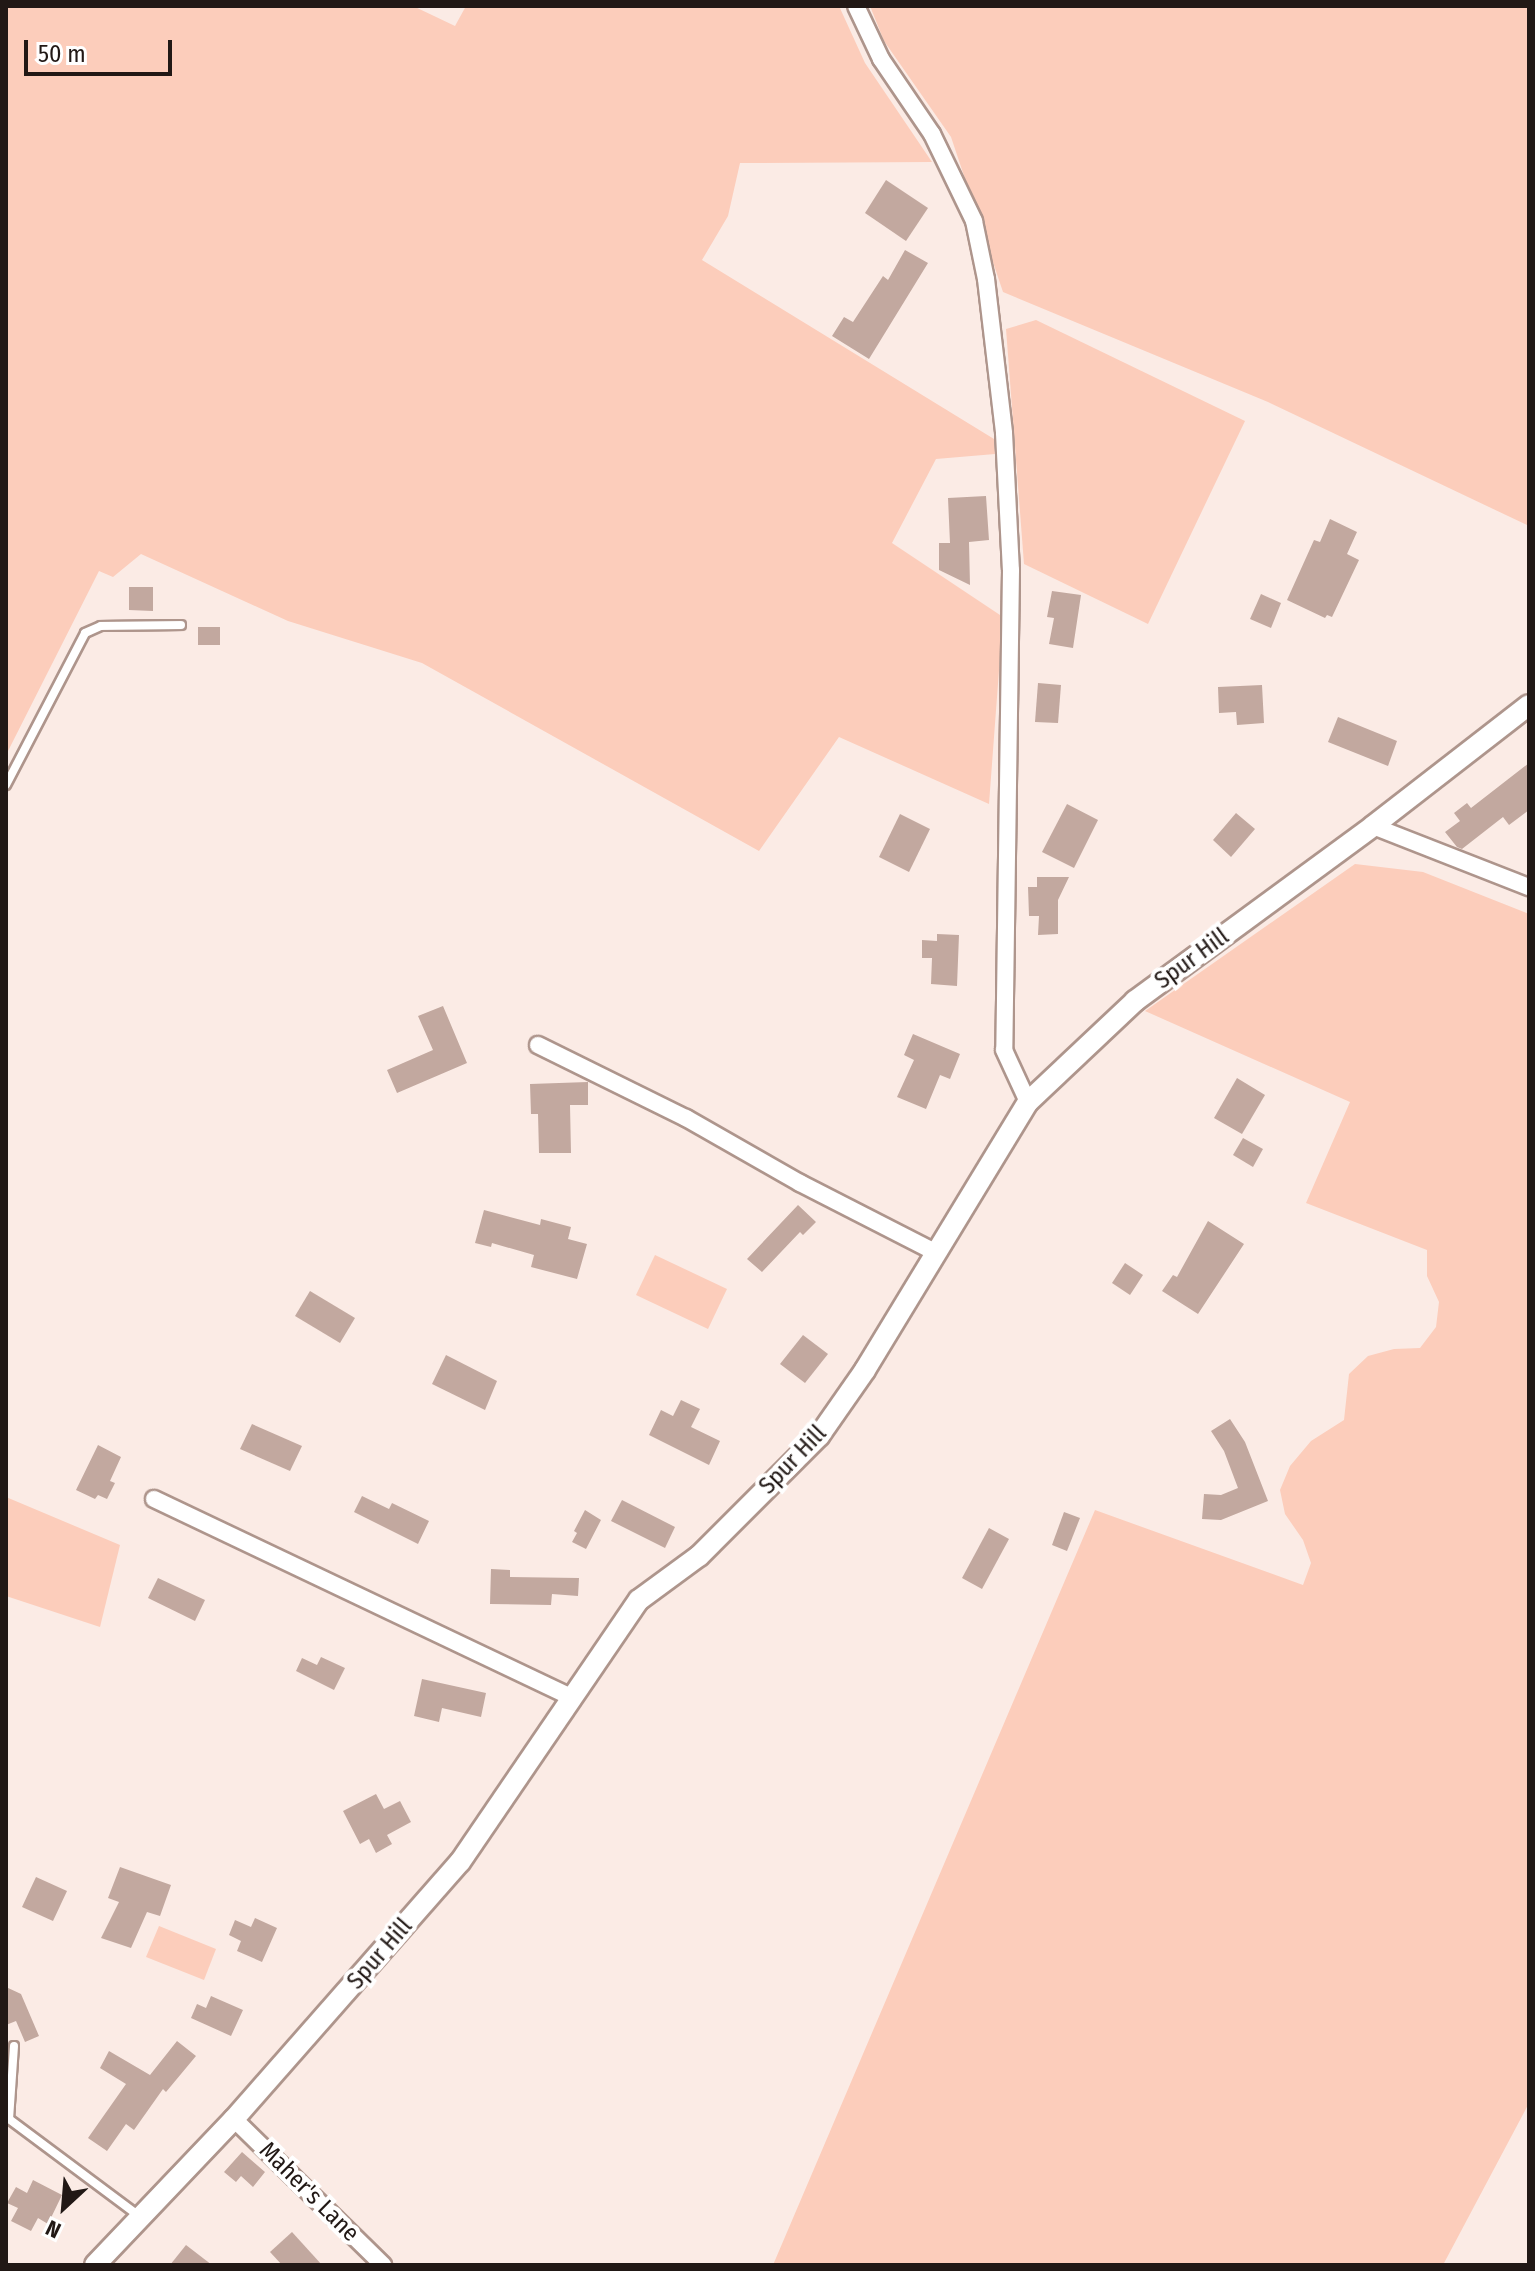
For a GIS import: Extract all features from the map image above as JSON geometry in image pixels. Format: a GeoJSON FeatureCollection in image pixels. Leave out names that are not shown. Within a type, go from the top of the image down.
{"type":"FeatureCollection","features":[{"type":"Feature","properties":{"kind":"street"},"geometry":{"type":"LineString","coordinates":[[856,6],[881,59],[932,134],[974,221],[986,279],[1004,433],[1011,570],[1004,1050],[1028,1102]]}},
{"type":"Feature","properties":{"kind":"street","name":"Spur Hill"},"geometry":{"type":"LineString","coordinates":[[95,2265],[234,2119],[460,1862],[639,1600],[699,1556],[819,1436],[865,1370],[1028,1102],[1135,1001],[1373,826],[1529,705]]}},
{"type":"Feature","properties":{"kind":"street"},"geometry":{"type":"LineString","coordinates":[[1373,826],[1529,887]]}},
{"type":"Feature","properties":{"kind":"street"},"geometry":{"type":"LineString","coordinates":[[538,1045],[686,1118],[800,1183],[935,1252]]}},
{"type":"Feature","properties":{"kind":"street"},"geometry":{"type":"LineString","coordinates":[[154,1499],[573,1698]]}},
{"type":"Feature","properties":{"kind":"street","name":"Maher's Lane"},"geometry":{"type":"LineString","coordinates":[[234,2119],[383,2265]]}},
{"type":"Feature","properties":{"kind":"lane"},"geometry":{"type":"LineString","coordinates":[[6,785],[85,633],[101,626],[181,625]]}},
{"type":"Feature","properties":{"kind":"lane"},"geometry":{"type":"LineString","coordinates":[[14,2046],[9,2119],[142,2218]]}},
{"type":"Feature","properties":{"kind":"shaded area"},"geometry":{"type":"Polygon","coordinates":[[[6,6],[413,6],[455,26],[466,6],[839,6],[865,63],[932,162],[740,163],[728,216],[702,260],[994,439],[995,454],[936,459],[892,543],[1003,617],[989,804],[839,737],[759,851],[422,663],[288,621],[141,554],[113,577],[99,571],[6,755],[6,6]]]}},
{"type":"Feature","properties":{"kind":"shaded area"},"geometry":{"type":"Polygon","coordinates":[[[870,6],[1529,6],[1529,526],[1268,402],[1003,292],[951,137],[884,41],[870,6]]]}},
{"type":"Feature","properties":{"kind":"shaded area"},"geometry":{"type":"Polygon","coordinates":[[[1036,320],[1245,421],[1148,624],[1024,564],[1006,329],[1036,320]]]}},
{"type":"Feature","properties":{"kind":"shaded area"},"geometry":{"type":"Polygon","coordinates":[[[1355,864],[1423,872],[1529,914],[1529,2103],[1443,2265],[773,2265],[1095,1510],[1303,1585],[1311,1563],[1303,1540],[1285,1514],[1280,1490],[1290,1466],[1311,1441],[1344,1420],[1349,1374],[1368,1356],[1394,1349],[1420,1348],[1436,1327],[1439,1302],[1427,1276],[1427,1250],[1306,1203],[1350,1102],[1145,1011],[1355,864]]]}},
{"type":"Feature","properties":{"kind":"shaded area"},"geometry":{"type":"Polygon","coordinates":[[[655,1255],[727,1289],[708,1329],[636,1295],[655,1255]]]}},
{"type":"Feature","properties":{"kind":"shaded area"},"geometry":{"type":"Polygon","coordinates":[[[6,1497],[120,1545],[100,1627],[6,1596],[6,1497]]]}},
{"type":"Feature","properties":{"kind":"shaded area"},"geometry":{"type":"Polygon","coordinates":[[[159,1926],[216,1949],[204,1980],[146,1957],[159,1926]]]}},
{"type":"Feature","properties":{"kind":"building"},"geometry":{"type":"Polygon","coordinates":[[[886,180],[928,208],[906,241],[865,213],[886,180]]]}},
{"type":"Feature","properties":{"kind":"building"},"geometry":{"type":"Polygon","coordinates":[[[905,250],[928,263],[869,359],[832,336],[844,317],[853,322],[883,276],[888,280],[905,250]]]}},
{"type":"Feature","properties":{"kind":"building"},"geometry":{"type":"Polygon","coordinates":[[[986,496],[989,540],[969,542],[970,585],[939,570],[939,543],[950,543],[948,498],[986,496]]]}},
{"type":"Feature","properties":{"kind":"building"},"geometry":{"type":"Polygon","coordinates":[[[1330,519],[1357,532],[1347,554],[1359,560],[1332,617],[1327,615],[1325,618],[1287,600],[1314,540],[1320,542],[1330,519]]]}},
{"type":"Feature","properties":{"kind":"building"},"geometry":{"type":"Polygon","coordinates":[[[129,587],[153,587],[153,611],[129,610],[129,587]]]}},
{"type":"Feature","properties":{"kind":"building"},"geometry":{"type":"Polygon","coordinates":[[[1052,591],[1081,595],[1073,648],[1049,644],[1054,618],[1047,617],[1052,591]]]}},
{"type":"Feature","properties":{"kind":"building"},"geometry":{"type":"Polygon","coordinates":[[[1261,594],[1281,603],[1271,628],[1250,619],[1261,594]]]}},
{"type":"Feature","properties":{"kind":"building"},"geometry":{"type":"Polygon","coordinates":[[[198,627],[220,627],[220,645],[198,645],[198,627]]]}},
{"type":"Feature","properties":{"kind":"building"},"geometry":{"type":"Polygon","coordinates":[[[1038,683],[1061,685],[1058,723],[1035,722],[1038,683]]]}},
{"type":"Feature","properties":{"kind":"building"},"geometry":{"type":"Polygon","coordinates":[[[1262,685],[1264,723],[1237,725],[1236,712],[1219,713],[1218,687],[1262,685]]]}},
{"type":"Feature","properties":{"kind":"building"},"geometry":{"type":"Polygon","coordinates":[[[1338,717],[1397,741],[1388,766],[1328,742],[1338,717]]]}},
{"type":"Feature","properties":{"kind":"building"},"geometry":{"type":"Polygon","coordinates":[[[1529,763],[1529,810],[1509,825],[1503,817],[1462,849],[1457,847],[1445,832],[1460,821],[1454,813],[1467,803],[1471,808],[1529,763]]]}},
{"type":"Feature","properties":{"kind":"building"},"geometry":{"type":"Polygon","coordinates":[[[1067,804],[1098,820],[1074,868],[1042,852],[1067,804]]]}},
{"type":"Feature","properties":{"kind":"building"},"geometry":{"type":"Polygon","coordinates":[[[1236,813],[1255,829],[1231,857],[1213,840],[1236,813]]]}},
{"type":"Feature","properties":{"kind":"building"},"geometry":{"type":"Polygon","coordinates":[[[900,814],[930,829],[909,872],[879,857],[900,814]]]}},
{"type":"Feature","properties":{"kind":"building"},"geometry":{"type":"Polygon","coordinates":[[[1037,877],[1069,877],[1058,900],[1058,934],[1038,935],[1039,916],[1029,916],[1028,887],[1037,887],[1037,877]]]}},
{"type":"Feature","properties":{"kind":"building"},"geometry":{"type":"Polygon","coordinates":[[[937,934],[959,935],[957,986],[931,984],[932,958],[922,958],[922,940],[937,941],[937,934]]]}},
{"type":"Feature","properties":{"kind":"building"},"geometry":{"type":"Polygon","coordinates":[[[443,1006],[467,1063],[397,1093],[387,1070],[433,1050],[418,1016],[443,1006]]]}},
{"type":"Feature","properties":{"kind":"building"},"geometry":{"type":"Polygon","coordinates":[[[913,1034],[960,1054],[950,1079],[940,1075],[926,1109],[897,1097],[914,1060],[904,1055],[913,1034]]]}},
{"type":"Feature","properties":{"kind":"building"},"geometry":{"type":"Polygon","coordinates":[[[1237,1078],[1265,1095],[1242,1134],[1214,1118],[1237,1078]]]}},
{"type":"Feature","properties":{"kind":"building"},"geometry":{"type":"Polygon","coordinates":[[[588,1082],[588,1105],[570,1105],[571,1153],[539,1153],[538,1114],[531,1114],[530,1084],[588,1082]]]}},
{"type":"Feature","properties":{"kind":"building"},"geometry":{"type":"Polygon","coordinates":[[[1243,1138],[1263,1149],[1253,1167],[1233,1155],[1243,1138]]]}},
{"type":"Feature","properties":{"kind":"building"},"geometry":{"type":"Polygon","coordinates":[[[798,1205],[816,1222],[803,1235],[800,1232],[762,1272],[747,1259],[798,1205]]]}},
{"type":"Feature","properties":{"kind":"building"},"geometry":{"type":"Polygon","coordinates":[[[484,1210],[540,1225],[541,1219],[571,1227],[568,1239],[587,1244],[577,1279],[531,1267],[534,1255],[492,1243],[491,1247],[475,1243],[484,1210]]]}},
{"type":"Feature","properties":{"kind":"building"},"geometry":{"type":"Polygon","coordinates":[[[1208,1221],[1244,1244],[1198,1314],[1162,1291],[1173,1275],[1177,1277],[1208,1221]]]}},
{"type":"Feature","properties":{"kind":"building"},"geometry":{"type":"Polygon","coordinates":[[[1125,1263],[1143,1275],[1130,1295],[1112,1283],[1125,1263]]]}},
{"type":"Feature","properties":{"kind":"building"},"geometry":{"type":"Polygon","coordinates":[[[310,1291],[355,1318],[340,1343],[295,1316],[310,1291]]]}},
{"type":"Feature","properties":{"kind":"building"},"geometry":{"type":"Polygon","coordinates":[[[803,1335],[828,1354],[805,1383],[780,1364],[803,1335]]]}},
{"type":"Feature","properties":{"kind":"building"},"geometry":{"type":"Polygon","coordinates":[[[446,1355],[497,1381],[485,1410],[432,1384],[446,1355]]]}},
{"type":"Feature","properties":{"kind":"building"},"geometry":{"type":"Polygon","coordinates":[[[681,1400],[700,1409],[691,1427],[720,1441],[709,1465],[649,1435],[661,1410],[673,1416],[681,1400]]]}},
{"type":"Feature","properties":{"kind":"building"},"geometry":{"type":"Polygon","coordinates":[[[1230,1419],[1245,1442],[1268,1501],[1221,1520],[1202,1519],[1204,1494],[1221,1495],[1238,1488],[1224,1451],[1211,1431],[1230,1419]]]}},
{"type":"Feature","properties":{"kind":"building"},"geometry":{"type":"Polygon","coordinates":[[[252,1424],[302,1446],[290,1471],[240,1449],[252,1424]]]}},
{"type":"Feature","properties":{"kind":"building"},"geometry":{"type":"Polygon","coordinates":[[[98,1445],[121,1457],[110,1481],[115,1483],[107,1499],[98,1495],[95,1499],[76,1490],[98,1445]]]}},
{"type":"Feature","properties":{"kind":"building"},"geometry":{"type":"Polygon","coordinates":[[[362,1496],[389,1509],[392,1503],[429,1521],[418,1544],[354,1512],[362,1496]]]}},
{"type":"Feature","properties":{"kind":"building"},"geometry":{"type":"Polygon","coordinates":[[[622,1500],[675,1527],[665,1548],[611,1521],[622,1500]]]}},
{"type":"Feature","properties":{"kind":"building"},"geometry":{"type":"Polygon","coordinates":[[[585,1510],[601,1520],[586,1549],[572,1542],[585,1510]]]}},
{"type":"Feature","properties":{"kind":"building"},"geometry":{"type":"Polygon","coordinates":[[[1064,1512],[1080,1518],[1067,1551],[1052,1545],[1064,1512]]]}},
{"type":"Feature","properties":{"kind":"building"},"geometry":{"type":"Polygon","coordinates":[[[989,1528],[1009,1539],[982,1589],[962,1578],[989,1528]]]}},
{"type":"Feature","properties":{"kind":"building"},"geometry":{"type":"Polygon","coordinates":[[[491,1569],[510,1570],[510,1577],[579,1578],[578,1596],[552,1594],[551,1605],[490,1604],[491,1569]]]}},
{"type":"Feature","properties":{"kind":"building"},"geometry":{"type":"Polygon","coordinates":[[[158,1578],[205,1600],[195,1621],[148,1598],[158,1578]]]}},
{"type":"Feature","properties":{"kind":"building"},"geometry":{"type":"Polygon","coordinates":[[[321,1657],[345,1668],[334,1690],[296,1671],[302,1658],[317,1665],[321,1657]]]}},
{"type":"Feature","properties":{"kind":"building"},"geometry":{"type":"Polygon","coordinates":[[[422,1679],[486,1693],[481,1717],[442,1708],[439,1722],[414,1716],[422,1679]]]}},
{"type":"Feature","properties":{"kind":"building"},"geometry":{"type":"Polygon","coordinates":[[[376,1794],[384,1809],[400,1801],[411,1822],[387,1835],[392,1844],[376,1853],[369,1839],[360,1844],[343,1811],[376,1794]]]}},
{"type":"Feature","properties":{"kind":"building"},"geometry":{"type":"Polygon","coordinates":[[[120,1867],[171,1885],[160,1916],[147,1912],[131,1948],[101,1938],[119,1902],[108,1898],[120,1867]]]}},
{"type":"Feature","properties":{"kind":"building"},"geometry":{"type":"Polygon","coordinates":[[[36,1877],[67,1891],[53,1921],[22,1907],[36,1877]]]}},
{"type":"Feature","properties":{"kind":"building"},"geometry":{"type":"Polygon","coordinates":[[[255,1918],[277,1928],[262,1962],[237,1951],[241,1941],[229,1935],[235,1920],[251,1927],[255,1918]]]}},
{"type":"Feature","properties":{"kind":"building"},"geometry":{"type":"Polygon","coordinates":[[[6,1987],[21,1994],[39,2036],[25,2042],[16,2021],[6,2025],[6,1987]]]}},
{"type":"Feature","properties":{"kind":"building"},"geometry":{"type":"Polygon","coordinates":[[[211,1996],[243,2010],[231,2036],[191,2018],[197,2004],[206,2008],[211,1996]]]}},
{"type":"Feature","properties":{"kind":"building"},"geometry":{"type":"Polygon","coordinates":[[[177,2041],[196,2056],[166,2092],[163,2089],[134,2130],[126,2124],[107,2151],[88,2138],[126,2084],[100,2068],[109,2051],[150,2075],[177,2041]]]}},
{"type":"Feature","properties":{"kind":"building"},"geometry":{"type":"Polygon","coordinates":[[[242,2152],[265,2172],[253,2187],[241,2176],[236,2182],[224,2172],[242,2152]]]}},
{"type":"Feature","properties":{"kind":"building"},"geometry":{"type":"Polygon","coordinates":[[[33,2180],[62,2195],[48,2224],[38,2218],[31,2231],[11,2221],[18,2208],[7,2203],[16,2187],[27,2193],[33,2180]]]}},
{"type":"Feature","properties":{"kind":"building"},"geometry":{"type":"Polygon","coordinates":[[[292,2232],[322,2265],[282,2265],[270,2252],[292,2232]]]}},
{"type":"Feature","properties":{"kind":"building"},"geometry":{"type":"Polygon","coordinates":[[[186,2245],[212,2265],[170,2265],[186,2245]]]}}]}
